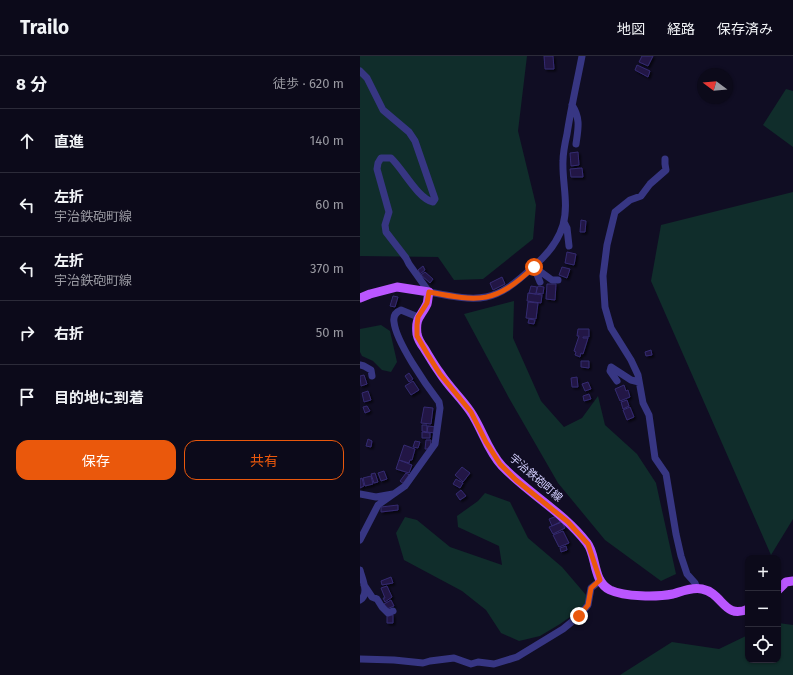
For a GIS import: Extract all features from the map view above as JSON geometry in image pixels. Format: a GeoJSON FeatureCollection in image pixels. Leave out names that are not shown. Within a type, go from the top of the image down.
{"type":"FeatureCollection","features":[{"type":"Feature","properties":{"kind":"main road"},"geometry":{"type":"LineString","coordinates":[[360,298],[397,287],[429,292]]}},
{"type":"Feature","properties":{"kind":"main road","name":"宇治鉄砲町線"},"geometry":{"type":"LineString","coordinates":[[429,292],[427,303],[418,317],[417,336],[440,374],[471,412],[486,442],[500,464],[516,480],[568,522],[588,544],[600,580]]}},
{"type":"Feature","properties":{"kind":"main road"},"geometry":{"type":"LineString","coordinates":[[600,580],[603,585],[611,590],[623,594],[658,596],[697,588],[713,593],[727,609],[734,612],[745,610]]}},
{"type":"Feature","properties":{"kind":"main road"},"geometry":{"type":"LineString","coordinates":[[781,587],[786,582],[793,580]]}},
{"type":"Feature","properties":{"kind":"street"},"geometry":{"type":"LineString","coordinates":[[360,71],[367,78],[383,110],[409,132],[414,141],[435,199],[433,202],[428,201],[414,186],[398,164],[391,158],[381,158],[378,162],[377,169],[388,212],[386,232],[429,292],[468,299],[488,297],[506,290],[534,267],[547,254],[556,241],[564,222],[566,204],[562,160],[582,56]]}},
{"type":"Feature","properties":{"kind":"street"},"geometry":{"type":"LineString","coordinates":[[572,105],[579,119],[576,144]]}},
{"type":"Feature","properties":{"kind":"street"},"geometry":{"type":"LineString","coordinates":[[665,159],[666,170],[664,173],[650,184],[640,196],[630,200],[615,212],[607,245],[603,276],[605,307],[611,328],[631,360],[638,375],[643,403],[649,415],[655,458],[666,474],[676,534],[683,561],[688,574],[697,588]]}},
{"type":"Feature","properties":{"kind":"street"},"geometry":{"type":"LineString","coordinates":[[564,222],[567,228],[569,246]]}},
{"type":"Feature","properties":{"kind":"street"},"geometry":{"type":"LineString","coordinates":[[534,267],[552,280],[558,280]]}},
{"type":"Feature","properties":{"kind":"street"},"geometry":{"type":"LineString","coordinates":[[534,267],[540,282]]}},
{"type":"Feature","properties":{"kind":"street"},"geometry":{"type":"LineString","coordinates":[[360,540],[378,505],[405,486],[435,444],[440,408],[439,402],[402,344],[394,322],[394,315],[401,310],[418,317]]}},
{"type":"Feature","properties":{"kind":"street"},"geometry":{"type":"LineString","coordinates":[[360,365],[371,370],[372,376]]}},
{"type":"Feature","properties":{"kind":"street"},"geometry":{"type":"LineString","coordinates":[[617,381],[610,371],[611,367],[631,380],[639,382]]}},
{"type":"Feature","properties":{"kind":"street"},"geometry":{"type":"LineString","coordinates":[[360,494],[376,497],[395,494]]}},
{"type":"Feature","properties":{"kind":"street"},"geometry":{"type":"LineString","coordinates":[[360,570],[365,592],[364,597],[360,600]]}},
{"type":"Feature","properties":{"kind":"street"},"geometry":{"type":"LineString","coordinates":[[360,659],[424,663],[454,658],[471,664],[478,662],[494,664],[508,660],[517,657],[563,629],[579,616],[588,605],[591,588],[600,580]]}},
{"type":"Feature","properties":{"kind":"street"},"geometry":{"type":"LineString","coordinates":[[364,585],[372,597],[377,599],[382,608],[388,613],[393,611]]}},
{"type":"Feature","properties":{"kind":"green space"},"geometry":{"type":"Polygon","coordinates":[[[360,56],[527,56],[518,131],[536,205],[533,239],[483,279],[454,280],[438,257],[360,256],[360,56]]]}},
{"type":"Feature","properties":{"kind":"green space"},"geometry":{"type":"Polygon","coordinates":[[[786,89],[793,91],[793,147],[763,125],[786,89]]]}},
{"type":"Feature","properties":{"kind":"green space"},"geometry":{"type":"Polygon","coordinates":[[[793,192],[793,519],[771,555],[651,281],[661,225],[793,192]]]}},
{"type":"Feature","properties":{"kind":"green space"},"geometry":{"type":"Polygon","coordinates":[[[514,301],[513,338],[541,401],[564,427],[582,418],[598,396],[605,425],[637,454],[656,483],[676,574],[661,581],[605,540],[558,483],[509,398],[464,314],[514,301]]]}},
{"type":"Feature","properties":{"kind":"green space"},"geometry":{"type":"Polygon","coordinates":[[[381,325],[390,331],[397,362],[391,372],[382,370],[373,361],[362,356],[360,352],[360,329],[381,325]]]}},
{"type":"Feature","properties":{"kind":"green space"},"geometry":{"type":"Polygon","coordinates":[[[485,493],[510,502],[528,538],[562,567],[586,595],[587,605],[540,636],[519,641],[501,633],[486,610],[462,591],[404,560],[396,533],[405,517],[417,520],[450,547],[502,565],[499,546],[458,527],[457,516],[478,501],[485,493]]]}},
{"type":"Feature","properties":{"kind":"green space"},"geometry":{"type":"Polygon","coordinates":[[[781,623],[793,625],[793,675],[620,675],[672,642],[719,649],[745,636],[745,663],[781,663],[781,623]]]}},
{"type":"Feature","properties":{"kind":"building"},"geometry":{"type":"Polygon","coordinates":[[[544,56],[553,56],[554,69],[545,69],[544,56]]]}},
{"type":"Feature","properties":{"kind":"building"},"geometry":{"type":"Polygon","coordinates":[[[642,56],[653,56],[648,66],[639,62],[642,56]]]}},
{"type":"Feature","properties":{"kind":"building"},"geometry":{"type":"Polygon","coordinates":[[[637,65],[650,71],[648,77],[635,70],[637,65]]]}},
{"type":"Feature","properties":{"kind":"building"},"geometry":{"type":"Polygon","coordinates":[[[578,152],[579,165],[571,166],[570,153],[578,152]]]}},
{"type":"Feature","properties":{"kind":"building"},"geometry":{"type":"Polygon","coordinates":[[[582,168],[583,177],[571,177],[570,169],[582,168]]]}},
{"type":"Feature","properties":{"kind":"building"},"geometry":{"type":"Polygon","coordinates":[[[581,220],[586,221],[585,232],[580,232],[581,220]]]}},
{"type":"Feature","properties":{"kind":"building"},"geometry":{"type":"Polygon","coordinates":[[[567,252],[576,254],[574,265],[565,263],[567,252]]]}},
{"type":"Feature","properties":{"kind":"building"},"geometry":{"type":"Polygon","coordinates":[[[423,266],[425,270],[420,274],[418,270],[423,266]]]}},
{"type":"Feature","properties":{"kind":"building"},"geometry":{"type":"Polygon","coordinates":[[[562,267],[570,269],[567,278],[559,275],[562,267]]]}},
{"type":"Feature","properties":{"kind":"building"},"geometry":{"type":"Polygon","coordinates":[[[425,272],[433,279],[430,283],[421,275],[425,272]]]}},
{"type":"Feature","properties":{"kind":"building"},"geometry":{"type":"Polygon","coordinates":[[[502,277],[505,284],[493,290],[490,283],[502,277]]]}},
{"type":"Feature","properties":{"kind":"building"},"geometry":{"type":"Polygon","coordinates":[[[547,284],[556,284],[555,300],[546,299],[547,284]]]}},
{"type":"Feature","properties":{"kind":"building"},"geometry":{"type":"Polygon","coordinates":[[[531,286],[537,287],[536,294],[529,293],[531,286]]]}},
{"type":"Feature","properties":{"kind":"building"},"geometry":{"type":"Polygon","coordinates":[[[538,286],[544,287],[543,294],[536,293],[538,286]]]}},
{"type":"Feature","properties":{"kind":"building"},"geometry":{"type":"Polygon","coordinates":[[[528,293],[542,295],[541,303],[527,301],[528,293]]]}},
{"type":"Feature","properties":{"kind":"building"},"geometry":{"type":"Polygon","coordinates":[[[393,296],[398,297],[395,307],[390,306],[393,296]]]}},
{"type":"Feature","properties":{"kind":"building"},"geometry":{"type":"Polygon","coordinates":[[[528,302],[538,303],[536,319],[526,318],[528,302]]]}},
{"type":"Feature","properties":{"kind":"building"},"geometry":{"type":"Polygon","coordinates":[[[529,319],[535,320],[534,324],[528,323],[529,319]]]}},
{"type":"Feature","properties":{"kind":"building"},"geometry":{"type":"Polygon","coordinates":[[[578,329],[589,329],[589,337],[583,337],[588,338],[583,354],[581,353],[580,357],[575,355],[576,352],[574,351],[579,336],[577,336],[578,329]]]}},
{"type":"Feature","properties":{"kind":"building"},"geometry":{"type":"Polygon","coordinates":[[[651,350],[652,355],[646,356],[645,352],[651,350]]]}},
{"type":"Feature","properties":{"kind":"building"},"geometry":{"type":"Polygon","coordinates":[[[581,361],[589,361],[589,368],[581,367],[581,361]]]}},
{"type":"Feature","properties":{"kind":"building"},"geometry":{"type":"Polygon","coordinates":[[[409,373],[413,379],[409,382],[405,376],[409,373]]]}},
{"type":"Feature","properties":{"kind":"building"},"geometry":{"type":"Polygon","coordinates":[[[364,375],[367,384],[361,386],[360,376],[364,375]]]}},
{"type":"Feature","properties":{"kind":"building"},"geometry":{"type":"Polygon","coordinates":[[[577,377],[578,387],[572,387],[571,378],[577,377]]]}},
{"type":"Feature","properties":{"kind":"building"},"geometry":{"type":"Polygon","coordinates":[[[413,381],[419,390],[411,395],[405,386],[413,381]]]}},
{"type":"Feature","properties":{"kind":"building"},"geometry":{"type":"Polygon","coordinates":[[[588,382],[591,389],[585,391],[582,384],[588,382]]]}},
{"type":"Feature","properties":{"kind":"building"},"geometry":{"type":"Polygon","coordinates":[[[624,385],[626,391],[628,390],[630,397],[620,401],[615,389],[624,385]]]}},
{"type":"Feature","properties":{"kind":"building"},"geometry":{"type":"Polygon","coordinates":[[[368,391],[371,400],[364,402],[362,393],[368,391]]]}},
{"type":"Feature","properties":{"kind":"building"},"geometry":{"type":"Polygon","coordinates":[[[589,394],[591,399],[584,401],[583,396],[589,394]]]}},
{"type":"Feature","properties":{"kind":"building"},"geometry":{"type":"Polygon","coordinates":[[[627,400],[629,406],[623,409],[621,402],[627,400]]]}},
{"type":"Feature","properties":{"kind":"building"},"geometry":{"type":"Polygon","coordinates":[[[367,406],[370,411],[365,413],[363,407],[367,406]]]}},
{"type":"Feature","properties":{"kind":"building"},"geometry":{"type":"Polygon","coordinates":[[[424,407],[433,408],[431,424],[421,423],[424,407]]]}},
{"type":"Feature","properties":{"kind":"building"},"geometry":{"type":"Polygon","coordinates":[[[630,407],[634,417],[627,420],[623,410],[630,407]]]}},
{"type":"Feature","properties":{"kind":"building"},"geometry":{"type":"Polygon","coordinates":[[[422,425],[427,425],[427,432],[422,431],[422,425]]]}},
{"type":"Feature","properties":{"kind":"building"},"geometry":{"type":"Polygon","coordinates":[[[428,426],[436,427],[435,433],[427,432],[428,426]]]}},
{"type":"Feature","properties":{"kind":"building"},"geometry":{"type":"Polygon","coordinates":[[[422,432],[430,433],[430,438],[422,438],[422,432]]]}},
{"type":"Feature","properties":{"kind":"building"},"geometry":{"type":"Polygon","coordinates":[[[368,439],[372,441],[371,447],[366,446],[368,439]]]}},
{"type":"Feature","properties":{"kind":"building"},"geometry":{"type":"Polygon","coordinates":[[[426,440],[431,440],[430,449],[425,449],[426,440]]]}},
{"type":"Feature","properties":{"kind":"building"},"geometry":{"type":"Polygon","coordinates":[[[415,441],[420,442],[418,448],[413,447],[415,441]]]}},
{"type":"Feature","properties":{"kind":"building"},"geometry":{"type":"Polygon","coordinates":[[[404,445],[415,449],[412,460],[410,460],[409,463],[399,460],[404,445]]]}},
{"type":"Feature","properties":{"kind":"building"},"geometry":{"type":"Polygon","coordinates":[[[399,460],[412,465],[409,473],[396,469],[399,460]]]}},
{"type":"Feature","properties":{"kind":"building"},"geometry":{"type":"Polygon","coordinates":[[[462,467],[470,473],[463,482],[455,475],[462,467]]]}},
{"type":"Feature","properties":{"kind":"building"},"geometry":{"type":"Polygon","coordinates":[[[384,471],[387,479],[381,481],[378,473],[384,471]]]}},
{"type":"Feature","properties":{"kind":"building"},"geometry":{"type":"Polygon","coordinates":[[[375,473],[378,482],[374,483],[371,474],[375,473]]]}},
{"type":"Feature","properties":{"kind":"building"},"geometry":{"type":"Polygon","coordinates":[[[406,473],[411,476],[405,485],[400,481],[406,473]]]}},
{"type":"Feature","properties":{"kind":"building"},"geometry":{"type":"Polygon","coordinates":[[[371,476],[373,484],[365,486],[363,478],[371,476]]]}},
{"type":"Feature","properties":{"kind":"building"},"geometry":{"type":"Polygon","coordinates":[[[362,478],[364,486],[360,488],[360,479],[362,478]]]}},
{"type":"Feature","properties":{"kind":"building"},"geometry":{"type":"Polygon","coordinates":[[[456,479],[463,483],[460,488],[453,484],[456,479]]]}},
{"type":"Feature","properties":{"kind":"building"},"geometry":{"type":"Polygon","coordinates":[[[461,490],[466,496],[460,500],[456,494],[461,490]]]}},
{"type":"Feature","properties":{"kind":"building"},"geometry":{"type":"Polygon","coordinates":[[[398,505],[398,510],[381,512],[381,507],[398,505]]]}},
{"type":"Feature","properties":{"kind":"building"},"geometry":{"type":"Polygon","coordinates":[[[557,516],[560,522],[552,526],[549,519],[557,516]]]}},
{"type":"Feature","properties":{"kind":"building"},"geometry":{"type":"Polygon","coordinates":[[[562,522],[565,528],[553,534],[549,527],[562,522]]]}},
{"type":"Feature","properties":{"kind":"building"},"geometry":{"type":"Polygon","coordinates":[[[563,531],[569,543],[559,547],[553,535],[563,531]]]}},
{"type":"Feature","properties":{"kind":"building"},"geometry":{"type":"Polygon","coordinates":[[[566,546],[567,550],[561,552],[560,548],[566,546]]]}},
{"type":"Feature","properties":{"kind":"building"},"geometry":{"type":"Polygon","coordinates":[[[391,577],[393,583],[382,585],[381,581],[391,577]]]}},
{"type":"Feature","properties":{"kind":"building"},"geometry":{"type":"Polygon","coordinates":[[[387,586],[392,597],[385,602],[381,588],[387,586]]]}},
{"type":"Feature","properties":{"kind":"building"},"geometry":{"type":"Polygon","coordinates":[[[391,600],[394,606],[387,609],[384,604],[391,600]]]}},
{"type":"Feature","properties":{"kind":"building"},"geometry":{"type":"Polygon","coordinates":[[[387,615],[393,615],[393,623],[387,623],[387,615]]]}},
{"type":"Feature","properties":{"kind":"route"},"geometry":{"type":"LineString","coordinates":[[534,267],[506,290],[488,297],[468,299],[429,292],[427,303],[418,317],[417,336],[440,374],[471,412],[486,442],[500,464],[516,480],[568,522],[588,544],[600,580],[591,588],[588,605],[579,616]]}}]}
